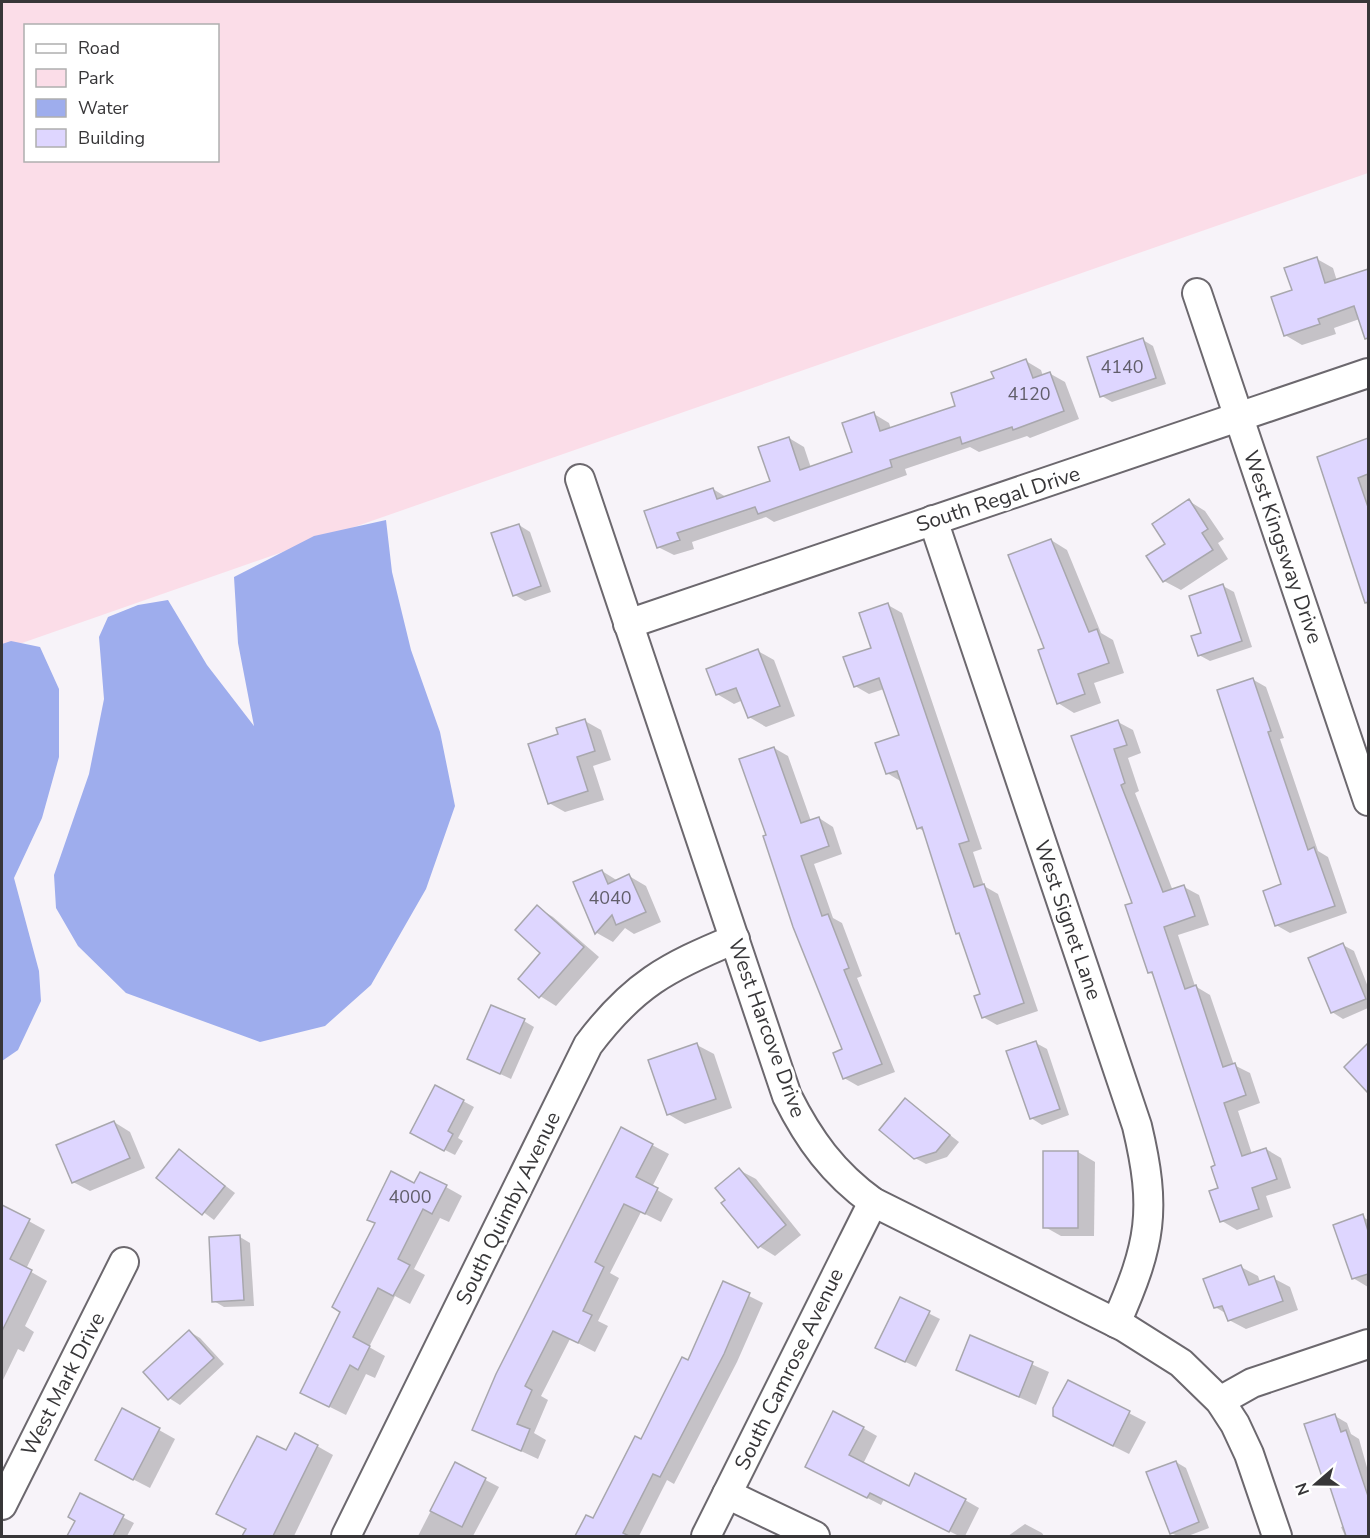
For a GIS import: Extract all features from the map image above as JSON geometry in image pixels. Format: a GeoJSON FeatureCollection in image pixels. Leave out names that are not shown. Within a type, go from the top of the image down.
{"type":"FeatureCollection","features":[{"type":"Feature","properties":{"kind":"street","name":"West Kingsway Drive"},"geometry":{"type":"LineString","coordinates":[[1197,293],[1368,801]]}},
{"type":"Feature","properties":{"kind":"street","name":"South Regal Drive"},"geometry":{"type":"LineString","coordinates":[[628,624],[1368,373]]}},
{"type":"Feature","properties":{"kind":"street","name":"West Harcove Drive"},"geometry":{"type":"LineString","coordinates":[[580,479],[787,1096],[804,1130],[821,1155],[848,1184],[873,1202],[1116,1323],[1181,1363],[1220,1401],[1235,1424],[1249,1454],[1277,1536]]}},
{"type":"Feature","properties":{"kind":"street","name":"West Signet Lane"},"geometry":{"type":"LineString","coordinates":[[933,520],[1143,1149],[1148,1172],[1148,1225],[1136,1278],[1116,1323]]}},
{"type":"Feature","properties":{"kind":"street","name":"South Quimby Avenue"},"geometry":{"type":"LineString","coordinates":[[346,1536],[588,1045],[611,1015],[643,985],[695,956],[735,939]]}},
{"type":"Feature","properties":{"kind":"street","name":"South Camrose Avenue"},"geometry":{"type":"LineString","coordinates":[[706,1536],[873,1202]]}},
{"type":"Feature","properties":{"kind":"street","name":"West Mark Drive"},"geometry":{"type":"LineString","coordinates":[[2,1505],[124,1262]]}},
{"type":"Feature","properties":{"kind":"street"},"geometry":{"type":"LineString","coordinates":[[1220,1401],[1252,1383],[1368,1344]]}},
{"type":"Feature","properties":{"kind":"street"},"geometry":{"type":"LineString","coordinates":[[727,1494],[815,1536]]}},
{"type":"Feature","properties":{"kind":"green space"},"geometry":{"type":"Polygon","coordinates":[[[2,2],[1368,2],[1368,173],[2,650],[2,2]]]}},
{"type":"Feature","properties":{"kind":"water"},"geometry":{"type":"Polygon","coordinates":[[[386,520],[392,572],[411,650],[440,732],[455,806],[426,889],[371,985],[325,1026],[260,1042],[126,993],[78,946],[56,908],[54,875],[89,774],[104,699],[99,637],[108,617],[138,605],[168,600],[207,665],[254,726],[238,643],[234,577],[314,536],[386,520]]]}},
{"type":"Feature","properties":{"kind":"water"},"geometry":{"type":"Polygon","coordinates":[[[11,641],[40,647],[59,689],[59,757],[42,818],[14,878],[39,971],[41,1001],[18,1050],[2,1061],[2,644],[11,641]]]}},
{"type":"Feature","properties":{"kind":"building"},"geometry":{"type":"Polygon","coordinates":[[[1317,257],[1325,283],[1368,269],[1368,338],[1365,339],[1354,306],[1318,319],[1320,324],[1284,336],[1271,297],[1292,290],[1284,268],[1317,257]]]}},
{"type":"Feature","properties":{"kind":"building"},"geometry":{"type":"Polygon","coordinates":[[[1143,338],[1156,378],[1100,397],[1087,357],[1143,338]]]}},
{"type":"Feature","properties":{"kind":"building"},"geometry":{"type":"Polygon","coordinates":[[[1026,359],[1033,378],[1050,372],[1064,411],[1013,430],[1012,427],[962,444],[960,437],[890,460],[892,467],[758,514],[755,507],[677,533],[680,540],[657,548],[644,511],[713,488],[717,499],[770,481],[758,447],[789,437],[800,470],[852,452],[842,423],[874,412],[880,431],[955,406],[951,393],[994,378],[991,372],[1026,359]]]}},
{"type":"Feature","properties":{"kind":"building"},"geometry":{"type":"Polygon","coordinates":[[[1368,438],[1368,474],[1358,478],[1368,507],[1368,602],[1365,603],[1317,457],[1368,438]]]}},
{"type":"Feature","properties":{"kind":"building"},"geometry":{"type":"Polygon","coordinates":[[[1189,499],[1208,529],[1202,533],[1213,550],[1163,582],[1146,556],[1165,544],[1152,524],[1189,499]]]}},
{"type":"Feature","properties":{"kind":"building"},"geometry":{"type":"Polygon","coordinates":[[[519,524],[541,586],[513,596],[491,533],[519,524]]]}},
{"type":"Feature","properties":{"kind":"building"},"geometry":{"type":"Polygon","coordinates":[[[1051,539],[1089,632],[1097,629],[1109,663],[1078,674],[1085,694],[1057,704],[1038,650],[1044,648],[1008,555],[1051,539]]]}},
{"type":"Feature","properties":{"kind":"building"},"geometry":{"type":"Polygon","coordinates":[[[1223,584],[1242,641],[1198,656],[1191,636],[1201,633],[1189,596],[1223,584]]]}},
{"type":"Feature","properties":{"kind":"building"},"geometry":{"type":"Polygon","coordinates":[[[888,603],[969,841],[959,844],[974,887],[984,884],[1024,1003],[982,1018],[974,996],[980,994],[959,933],[956,934],[922,827],[917,829],[897,771],[886,774],[875,743],[899,735],[879,678],[854,687],[843,657],[871,648],[859,613],[888,603]]]}},
{"type":"Feature","properties":{"kind":"building"},"geometry":{"type":"Polygon","coordinates":[[[758,649],[780,706],[748,718],[736,688],[716,695],[706,669],[758,649]]]}},
{"type":"Feature","properties":{"kind":"building"},"geometry":{"type":"Polygon","coordinates":[[[1253,678],[1271,731],[1268,732],[1308,850],[1314,847],[1335,906],[1275,926],[1263,891],[1281,884],[1217,690],[1253,678]]]}},
{"type":"Feature","properties":{"kind":"building"},"geometry":{"type":"Polygon","coordinates":[[[585,719],[595,751],[577,757],[588,791],[548,804],[528,744],[558,734],[556,728],[585,719]]]}},
{"type":"Feature","properties":{"kind":"building"},"geometry":{"type":"Polygon","coordinates":[[[1118,720],[1127,745],[1114,749],[1125,783],[1121,785],[1163,892],[1184,885],[1195,916],[1164,927],[1185,989],[1196,985],[1223,1067],[1235,1063],[1246,1095],[1224,1103],[1242,1156],[1266,1148],[1277,1179],[1252,1188],[1259,1209],[1220,1222],[1209,1191],[1218,1188],[1211,1167],[1215,1165],[1152,972],[1148,973],[1125,905],[1132,903],[1071,736],[1118,720]]]}},
{"type":"Feature","properties":{"kind":"building"},"geometry":{"type":"Polygon","coordinates":[[[774,747],[801,823],[819,817],[829,846],[801,856],[822,916],[828,914],[849,968],[844,970],[882,1064],[843,1079],[833,1053],[842,1049],[793,927],[763,836],[766,835],[739,759],[774,747]]]}},
{"type":"Feature","properties":{"kind":"building"},"geometry":{"type":"Polygon","coordinates":[[[602,870],[608,884],[629,874],[646,912],[616,925],[612,915],[595,934],[573,882],[602,870]]]}},
{"type":"Feature","properties":{"kind":"building"},"geometry":{"type":"Polygon","coordinates":[[[537,905],[584,947],[539,998],[518,979],[540,953],[515,930],[537,905]]]}},
{"type":"Feature","properties":{"kind":"building"},"geometry":{"type":"Polygon","coordinates":[[[1343,943],[1366,999],[1331,1013],[1308,958],[1343,943]]]}},
{"type":"Feature","properties":{"kind":"building"},"geometry":{"type":"Polygon","coordinates":[[[491,1005],[525,1019],[500,1074],[467,1059],[491,1005]]]}},
{"type":"Feature","properties":{"kind":"building"},"geometry":{"type":"Polygon","coordinates":[[[1036,1041],[1060,1109],[1030,1119],[1006,1051],[1036,1041]]]}},
{"type":"Feature","properties":{"kind":"building"},"geometry":{"type":"Polygon","coordinates":[[[697,1043],[716,1099],[667,1115],[648,1060],[697,1043]]]}},
{"type":"Feature","properties":{"kind":"building"},"geometry":{"type":"Polygon","coordinates":[[[1368,1043],[1368,1093],[1344,1067],[1368,1043]]]}},
{"type":"Feature","properties":{"kind":"building"},"geometry":{"type":"Polygon","coordinates":[[[435,1085],[464,1100],[448,1131],[453,1134],[444,1151],[410,1133],[435,1085]]]}},
{"type":"Feature","properties":{"kind":"building"},"geometry":{"type":"Polygon","coordinates":[[[905,1098],[950,1135],[936,1152],[914,1159],[879,1130],[905,1098]]]}},
{"type":"Feature","properties":{"kind":"building"},"geometry":{"type":"Polygon","coordinates":[[[114,1121],[130,1158],[72,1183],[56,1145],[114,1121]]]}},
{"type":"Feature","properties":{"kind":"building"},"geometry":{"type":"Polygon","coordinates":[[[621,1127],[653,1144],[636,1177],[658,1188],[645,1214],[624,1204],[595,1262],[604,1267],[583,1311],[592,1315],[578,1343],[553,1331],[525,1386],[532,1390],[517,1424],[530,1429],[521,1451],[472,1430],[496,1374],[621,1127]]]}},
{"type":"Feature","properties":{"kind":"building"},"geometry":{"type":"Polygon","coordinates":[[[179,1149],[225,1186],[202,1215],[156,1178],[179,1149]]]}},
{"type":"Feature","properties":{"kind":"building"},"geometry":{"type":"Polygon","coordinates":[[[1043,1151],[1078,1151],[1078,1228],[1043,1228],[1043,1151]]]}},
{"type":"Feature","properties":{"kind":"building"},"geometry":{"type":"Polygon","coordinates":[[[739,1168],[786,1225],[758,1248],[721,1203],[725,1200],[715,1188],[739,1168]]]}},
{"type":"Feature","properties":{"kind":"building"},"geometry":{"type":"Polygon","coordinates":[[[391,1171],[414,1183],[420,1172],[447,1185],[432,1214],[423,1209],[398,1259],[410,1265],[393,1296],[378,1288],[353,1337],[370,1346],[358,1370],[350,1365],[329,1407],[300,1393],[340,1312],[332,1307],[375,1223],[367,1220],[391,1171]]]}},
{"type":"Feature","properties":{"kind":"building"},"geometry":{"type":"Polygon","coordinates":[[[2,1205],[30,1219],[10,1259],[32,1270],[2,1331],[2,1205]]]}},
{"type":"Feature","properties":{"kind":"building"},"geometry":{"type":"Polygon","coordinates":[[[1363,1214],[1368,1231],[1368,1274],[1352,1279],[1333,1225],[1363,1214]]]}},
{"type":"Feature","properties":{"kind":"building"},"geometry":{"type":"Polygon","coordinates":[[[240,1235],[244,1300],[212,1302],[209,1237],[240,1235]]]}},
{"type":"Feature","properties":{"kind":"building"},"geometry":{"type":"Polygon","coordinates":[[[1241,1265],[1249,1285],[1274,1276],[1283,1301],[1228,1321],[1222,1306],[1214,1308],[1203,1279],[1241,1265]]]}},
{"type":"Feature","properties":{"kind":"building"},"geometry":{"type":"Polygon","coordinates":[[[723,1281],[750,1293],[724,1354],[660,1477],[653,1474],[623,1533],[629,1536],[575,1536],[586,1515],[593,1518],[635,1436],[641,1439],[682,1357],[688,1360],[723,1281]]]}},
{"type":"Feature","properties":{"kind":"building"},"geometry":{"type":"Polygon","coordinates":[[[900,1297],[930,1311],[905,1362],[875,1348],[900,1297]]]}},
{"type":"Feature","properties":{"kind":"building"},"geometry":{"type":"Polygon","coordinates":[[[189,1330],[214,1358],[168,1400],[143,1372],[189,1330]]]}},
{"type":"Feature","properties":{"kind":"building"},"geometry":{"type":"Polygon","coordinates":[[[970,1335],[1033,1362],[1019,1397],[956,1370],[970,1335]]]}},
{"type":"Feature","properties":{"kind":"building"},"geometry":{"type":"Polygon","coordinates":[[[1068,1380],[1130,1411],[1113,1446],[1053,1416],[1053,1408],[1068,1380]]]}},
{"type":"Feature","properties":{"kind":"building"},"geometry":{"type":"Polygon","coordinates":[[[122,1408],[160,1428],[133,1480],[95,1460],[122,1408]]]}},
{"type":"Feature","properties":{"kind":"building"},"geometry":{"type":"Polygon","coordinates":[[[833,1411],[864,1427],[849,1455],[909,1486],[915,1473],[966,1499],[949,1532],[870,1493],[867,1498],[805,1467],[833,1411]]]}},
{"type":"Feature","properties":{"kind":"building"},"geometry":{"type":"Polygon","coordinates":[[[1335,1414],[1341,1432],[1346,1430],[1368,1496],[1368,1536],[1346,1536],[1326,1475],[1322,1477],[1304,1424],[1335,1414]]]}},
{"type":"Feature","properties":{"kind":"building"},"geometry":{"type":"Polygon","coordinates":[[[295,1433],[318,1445],[273,1536],[242,1536],[246,1529],[216,1514],[257,1436],[286,1450],[295,1433]]]}},
{"type":"Feature","properties":{"kind":"building"},"geometry":{"type":"Polygon","coordinates":[[[1176,1461],[1199,1522],[1170,1534],[1146,1472],[1176,1461]]]}},
{"type":"Feature","properties":{"kind":"building"},"geometry":{"type":"Polygon","coordinates":[[[455,1462],[486,1478],[462,1527],[430,1511],[455,1462]]]}},
{"type":"Feature","properties":{"kind":"building"},"geometry":{"type":"Polygon","coordinates":[[[80,1493],[124,1515],[113,1536],[67,1536],[75,1521],[68,1517],[80,1493]]]}}]}
